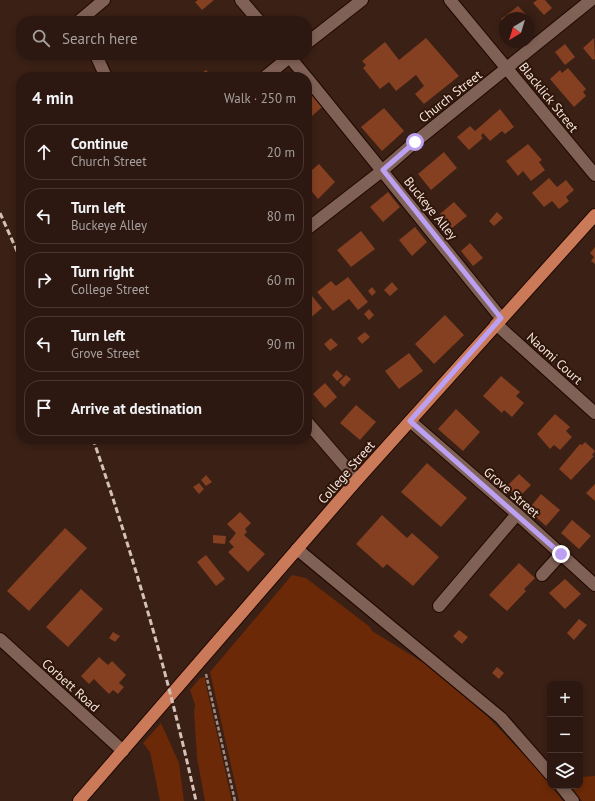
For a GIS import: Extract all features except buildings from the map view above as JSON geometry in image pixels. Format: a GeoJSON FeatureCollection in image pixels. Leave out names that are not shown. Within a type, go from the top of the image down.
{"type":"FeatureCollection","features":[{"type":"Feature","properties":{"kind":"main road","name":"College Street"},"geometry":{"type":"LineString","coordinates":[[79,801],[357,480],[595,215]]}},
{"type":"Feature","properties":{"kind":"street"},"geometry":{"type":"LineString","coordinates":[[86,16],[104,0]]}},
{"type":"Feature","properties":{"kind":"street"},"geometry":{"type":"LineString","coordinates":[[241,0],[255,16]]}},
{"type":"Feature","properties":{"kind":"street"},"geometry":{"type":"LineString","coordinates":[[312,39],[362,0]]}},
{"type":"Feature","properties":{"kind":"street","name":"Blacklick Street"},"geometry":{"type":"LineString","coordinates":[[450,0],[508,68],[595,175]]}},
{"type":"Feature","properties":{"kind":"street","name":"Church Street"},"geometry":{"type":"LineString","coordinates":[[312,226],[591,0]]}},
{"type":"Feature","properties":{"kind":"street"},"geometry":{"type":"LineString","coordinates":[[98,60],[104,72]]}},
{"type":"Feature","properties":{"kind":"street"},"geometry":{"type":"LineString","coordinates":[[271,72],[285,60]]}},
{"type":"Feature","properties":{"kind":"street","name":"Buckeye Alley"},"geometry":{"type":"LineString","coordinates":[[293,60],[303,72]]}},
{"type":"Feature","properties":{"kind":"street","name":"Buckeye Alley"},"geometry":{"type":"LineString","coordinates":[[312,83],[383,170],[499,321]]}},
{"type":"Feature","properties":{"kind":"street","name":"Naomi Court"},"geometry":{"type":"LineString","coordinates":[[499,321],[595,413]]}},
{"type":"Feature","properties":{"kind":"street","name":"Grove Street"},"geometry":{"type":"LineString","coordinates":[[410,421],[595,584]]}},
{"type":"Feature","properties":{"kind":"street"},"geometry":{"type":"LineString","coordinates":[[312,428],[357,480]]}},
{"type":"Feature","properties":{"kind":"street"},"geometry":{"type":"LineString","coordinates":[[439,606],[517,514]]}},
{"type":"Feature","properties":{"kind":"street"},"geometry":{"type":"LineString","coordinates":[[297,550],[501,718],[547,771]]}},
{"type":"Feature","properties":{"kind":"street"},"geometry":{"type":"LineString","coordinates":[[542,575],[561,554]]}},
{"type":"Feature","properties":{"kind":"street","name":"Corbett Road"},"geometry":{"type":"LineString","coordinates":[[0,639],[123,751]]}},
{"type":"Feature","properties":{"kind":"street"},"geometry":{"type":"LineString","coordinates":[[563,789],[573,801]]}},
{"type":"Feature","properties":{"kind":"path"},"geometry":{"type":"LineString","coordinates":[[206,674],[235,801]]}},
{"type":"Feature","properties":{"kind":"shaded area"},"geometry":{"type":"Polygon","coordinates":[[[292,575],[306,578],[370,627],[372,631],[429,666],[487,716],[533,764],[547,781],[547,789],[553,789],[563,801],[239,801],[210,672],[292,575]]]}},
{"type":"Feature","properties":{"kind":"shaded area"},"geometry":{"type":"Polygon","coordinates":[[[205,677],[232,801],[205,801],[197,758],[194,711],[195,705],[190,690],[200,678],[205,677]]]}},
{"type":"Feature","properties":{"kind":"shaded area"},"geometry":{"type":"Polygon","coordinates":[[[161,723],[179,763],[184,801],[160,801],[150,752],[143,743],[161,723]]]}},
{"type":"Feature","properties":{"kind":"shaded area"},"geometry":{"type":"Polygon","coordinates":[[[595,776],[595,801],[582,801],[573,789],[583,789],[583,777],[595,776]]]}},
{"type":"Feature","properties":{"kind":"railway"},"geometry":{"type":"LineString","coordinates":[[0,213],[16,249]]}},
{"type":"Feature","properties":{"kind":"railway"},"geometry":{"type":"LineString","coordinates":[[95,444],[123,528],[150,618],[186,755],[196,801]]}},
{"type":"Feature","properties":{"kind":"route"},"geometry":{"type":"LineString","coordinates":[[415,142],[383,170],[501,318],[410,421],[561,554]]}}]}
